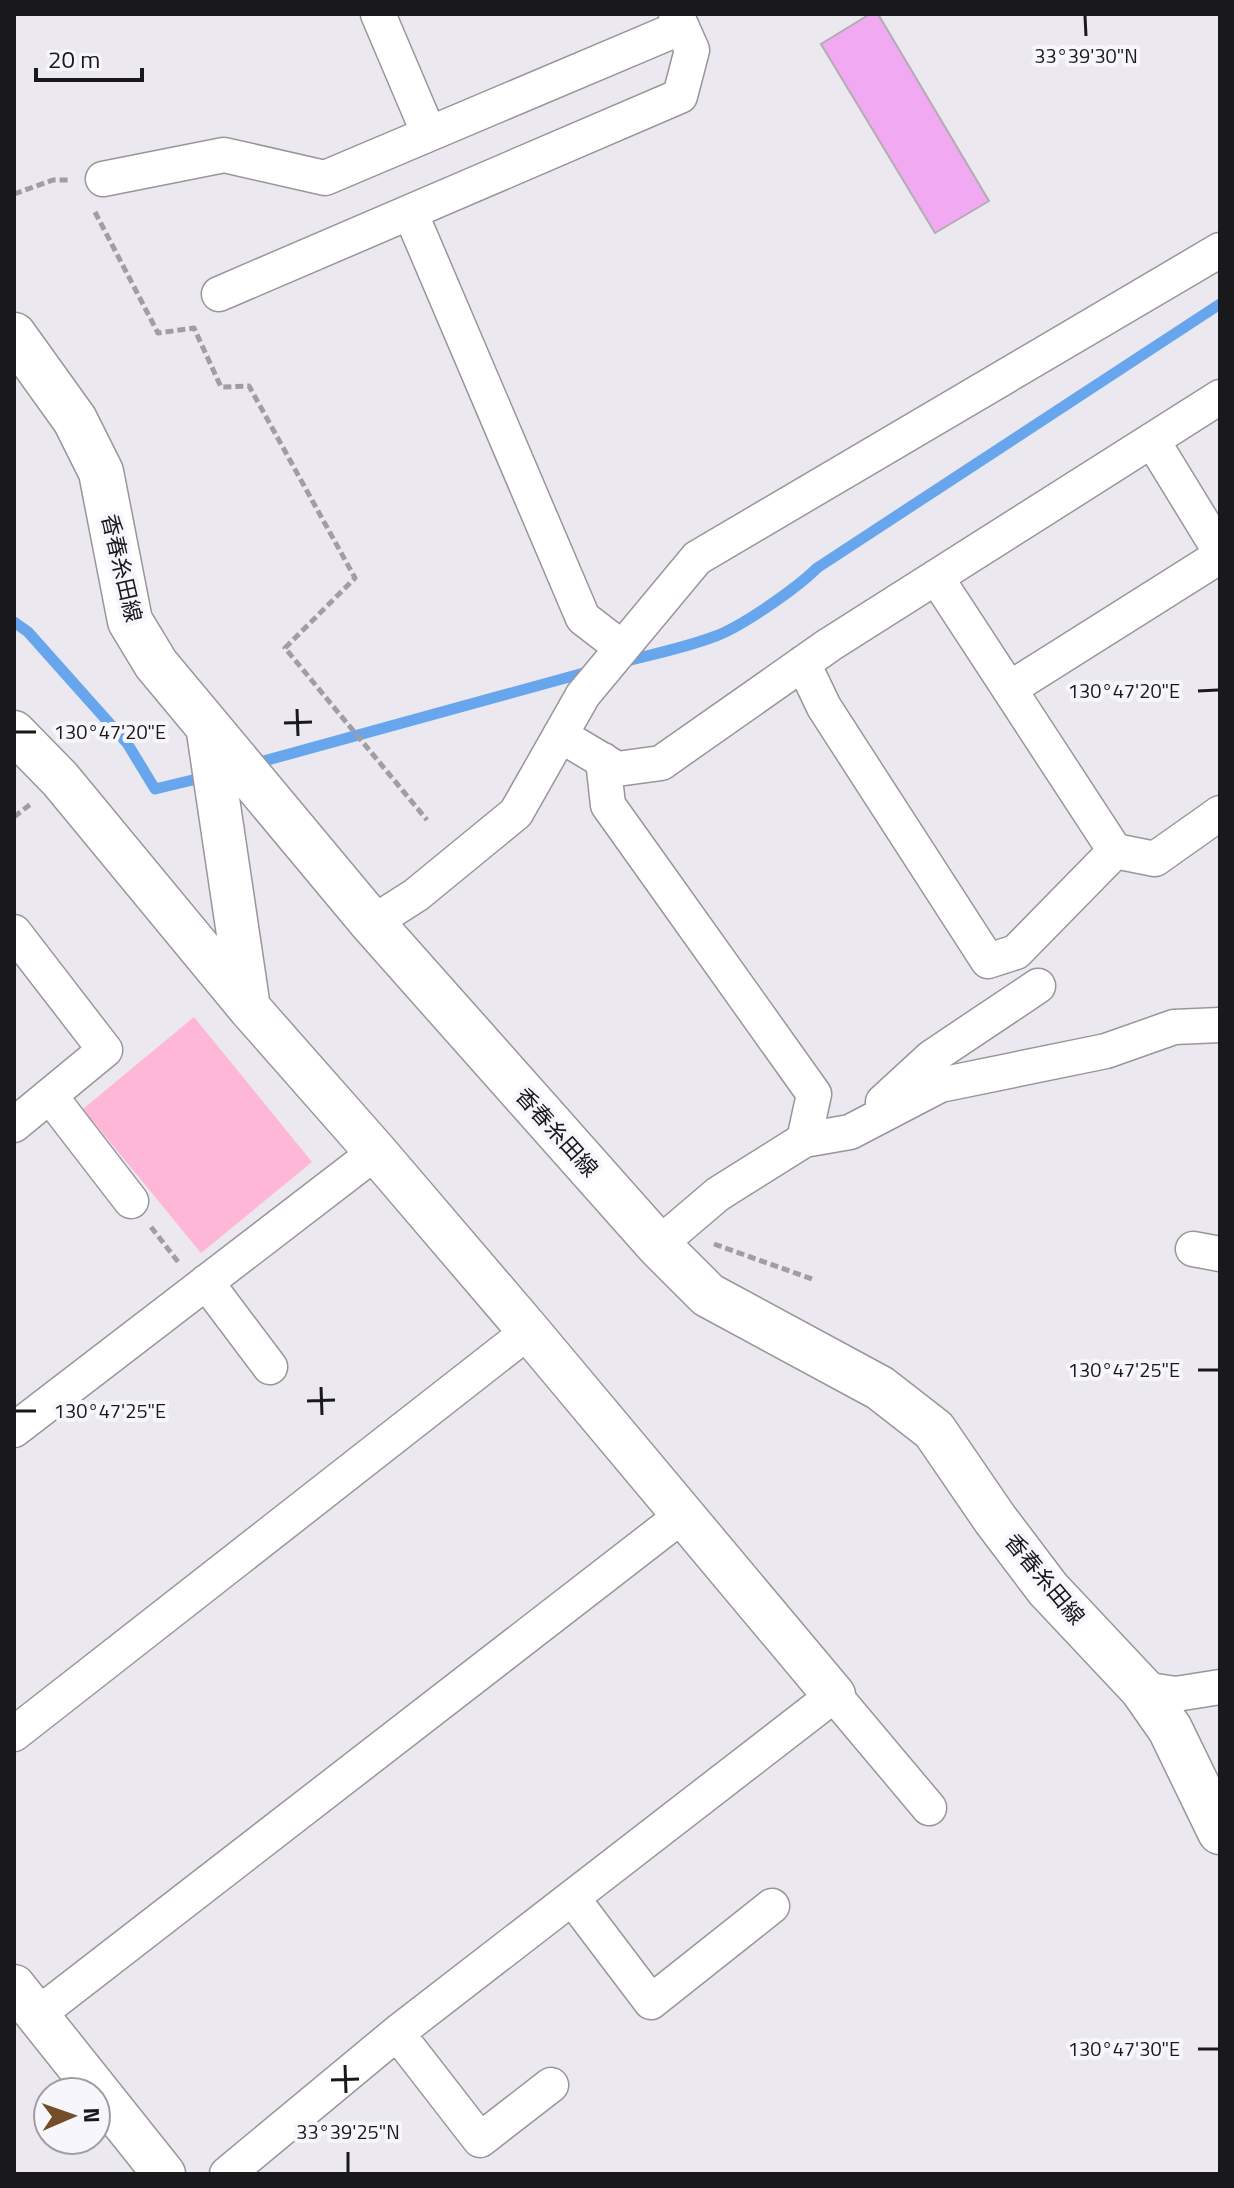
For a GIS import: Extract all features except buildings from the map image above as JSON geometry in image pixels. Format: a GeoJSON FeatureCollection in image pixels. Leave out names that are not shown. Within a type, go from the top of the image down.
{"type":"FeatureCollection","features":[{"type":"Feature","properties":{"kind":"main road","name":"香春糸田線"},"geometry":{"type":"LineString","coordinates":[[14,335],[75,420],[101,472],[130,621],[156,664],[372,923],[667,1238],[708,1295],[880,1388],[934,1430],[1048,1589],[1142,1689],[1170,1729],[1220,1832]]}},
{"type":"Feature","properties":{"kind":"street"},"geometry":{"type":"LineString","coordinates":[[378,14],[429,134]]}},
{"type":"Feature","properties":{"kind":"street"},"geometry":{"type":"LineString","coordinates":[[96,191],[224,155],[325,178],[679,20],[692,50],[680,96],[219,294]]}},
{"type":"Feature","properties":{"kind":"street"},"geometry":{"type":"LineString","coordinates":[[410,212],[583,618],[622,648]]}},
{"type":"Feature","properties":{"kind":"street"},"geometry":{"type":"LineString","coordinates":[[372,923],[416,895],[516,813],[583,695],[697,558],[1220,250]]}},
{"type":"Feature","properties":{"kind":"street"},"geometry":{"type":"LineString","coordinates":[[560,735],[617,769],[661,763],[803,663],[1220,397]]}},
{"type":"Feature","properties":{"kind":"street"},"geometry":{"type":"LineString","coordinates":[[1009,689],[1220,554],[1152,440]]}},
{"type":"Feature","properties":{"kind":"street"},"geometry":{"type":"LineString","coordinates":[[936,577],[1115,851],[1155,859],[1220,813]]}},
{"type":"Feature","properties":{"kind":"street"},"geometry":{"type":"LineString","coordinates":[[803,663],[824,707],[988,961],[1016,952],[1115,851]]}},
{"type":"Feature","properties":{"kind":"street"},"geometry":{"type":"LineString","coordinates":[[207,725],[250,1009]]}},
{"type":"Feature","properties":{"kind":"street"},"geometry":{"type":"LineString","coordinates":[[14,732],[60,779],[250,1009],[529,1331],[929,1808]]}},
{"type":"Feature","properties":{"kind":"street"},"geometry":{"type":"LineString","coordinates":[[603,760],[608,805],[814,1094],[804,1140]]}},
{"type":"Feature","properties":{"kind":"street"},"geometry":{"type":"LineString","coordinates":[[14,932],[105,1050],[14,1125]]}},
{"type":"Feature","properties":{"kind":"street"},"geometry":{"type":"LineString","coordinates":[[850,1132],[932,1057],[1038,986]]}},
{"type":"Feature","properties":{"kind":"street"},"geometry":{"type":"LineString","coordinates":[[667,1238],[718,1194],[804,1140],[850,1132],[940,1085],[1106,1051],[1174,1027],[1220,1025]]}},
{"type":"Feature","properties":{"kind":"street"},"geometry":{"type":"LineString","coordinates":[[50,1096],[131,1201]]}},
{"type":"Feature","properties":{"kind":"street"},"geometry":{"type":"LineString","coordinates":[[14,1430],[376,1152]]}},
{"type":"Feature","properties":{"kind":"street"},"geometry":{"type":"LineString","coordinates":[[202,1285],[270,1367]]}},
{"type":"Feature","properties":{"kind":"street"},"geometry":{"type":"LineString","coordinates":[[14,1734],[529,1331]]}},
{"type":"Feature","properties":{"kind":"street"},"geometry":{"type":"LineString","coordinates":[[164,2174],[26,2000],[684,1514]]}},
{"type":"Feature","properties":{"kind":"street"},"geometry":{"type":"LineString","coordinates":[[1142,1689],[1176,1694],[1220,1687]]}},
{"type":"Feature","properties":{"kind":"street"},"geometry":{"type":"LineString","coordinates":[[227,2174],[397,2033],[834,1695]]}},
{"type":"Feature","properties":{"kind":"street"},"geometry":{"type":"LineString","coordinates":[[573,1899],[651,2002],[772,1906]]}},
{"type":"Feature","properties":{"kind":"street"},"geometry":{"type":"LineString","coordinates":[[397,2033],[480,2140],[551,2085]]}},
{"type":"Feature","properties":{"kind":"path"},"geometry":{"type":"LineString","coordinates":[[14,194],[53,180],[96,191],[158,333],[194,328],[221,387],[249,386],[355,578],[285,648],[427,820]]}},
{"type":"Feature","properties":{"kind":"path"},"geometry":{"type":"LineString","coordinates":[[131,1201],[202,1285]]}},
{"type":"Feature","properties":{"kind":"path"},"geometry":{"type":"LineString","coordinates":[[667,1238],[812,1279]]}},
{"type":"Feature","properties":{"kind":"shaded area"},"geometry":{"type":"Polygon","coordinates":[[[194,1017],[312,1162],[201,1253],[83,1109],[194,1017]]]}},
{"type":"Feature","properties":{"kind":"waterway"},"geometry":{"type":"LineString","coordinates":[[623,662],[702,641],[752,616],[817,568],[1220,304]]}},
{"type":"Feature","properties":{"kind":"waterway"},"geometry":{"type":"LineString","coordinates":[[14,622],[28,632],[127,743],[155,789],[205,777]]}},
{"type":"Feature","properties":{"kind":"waterway"},"geometry":{"type":"LineString","coordinates":[[253,764],[591,671]]}}]}
